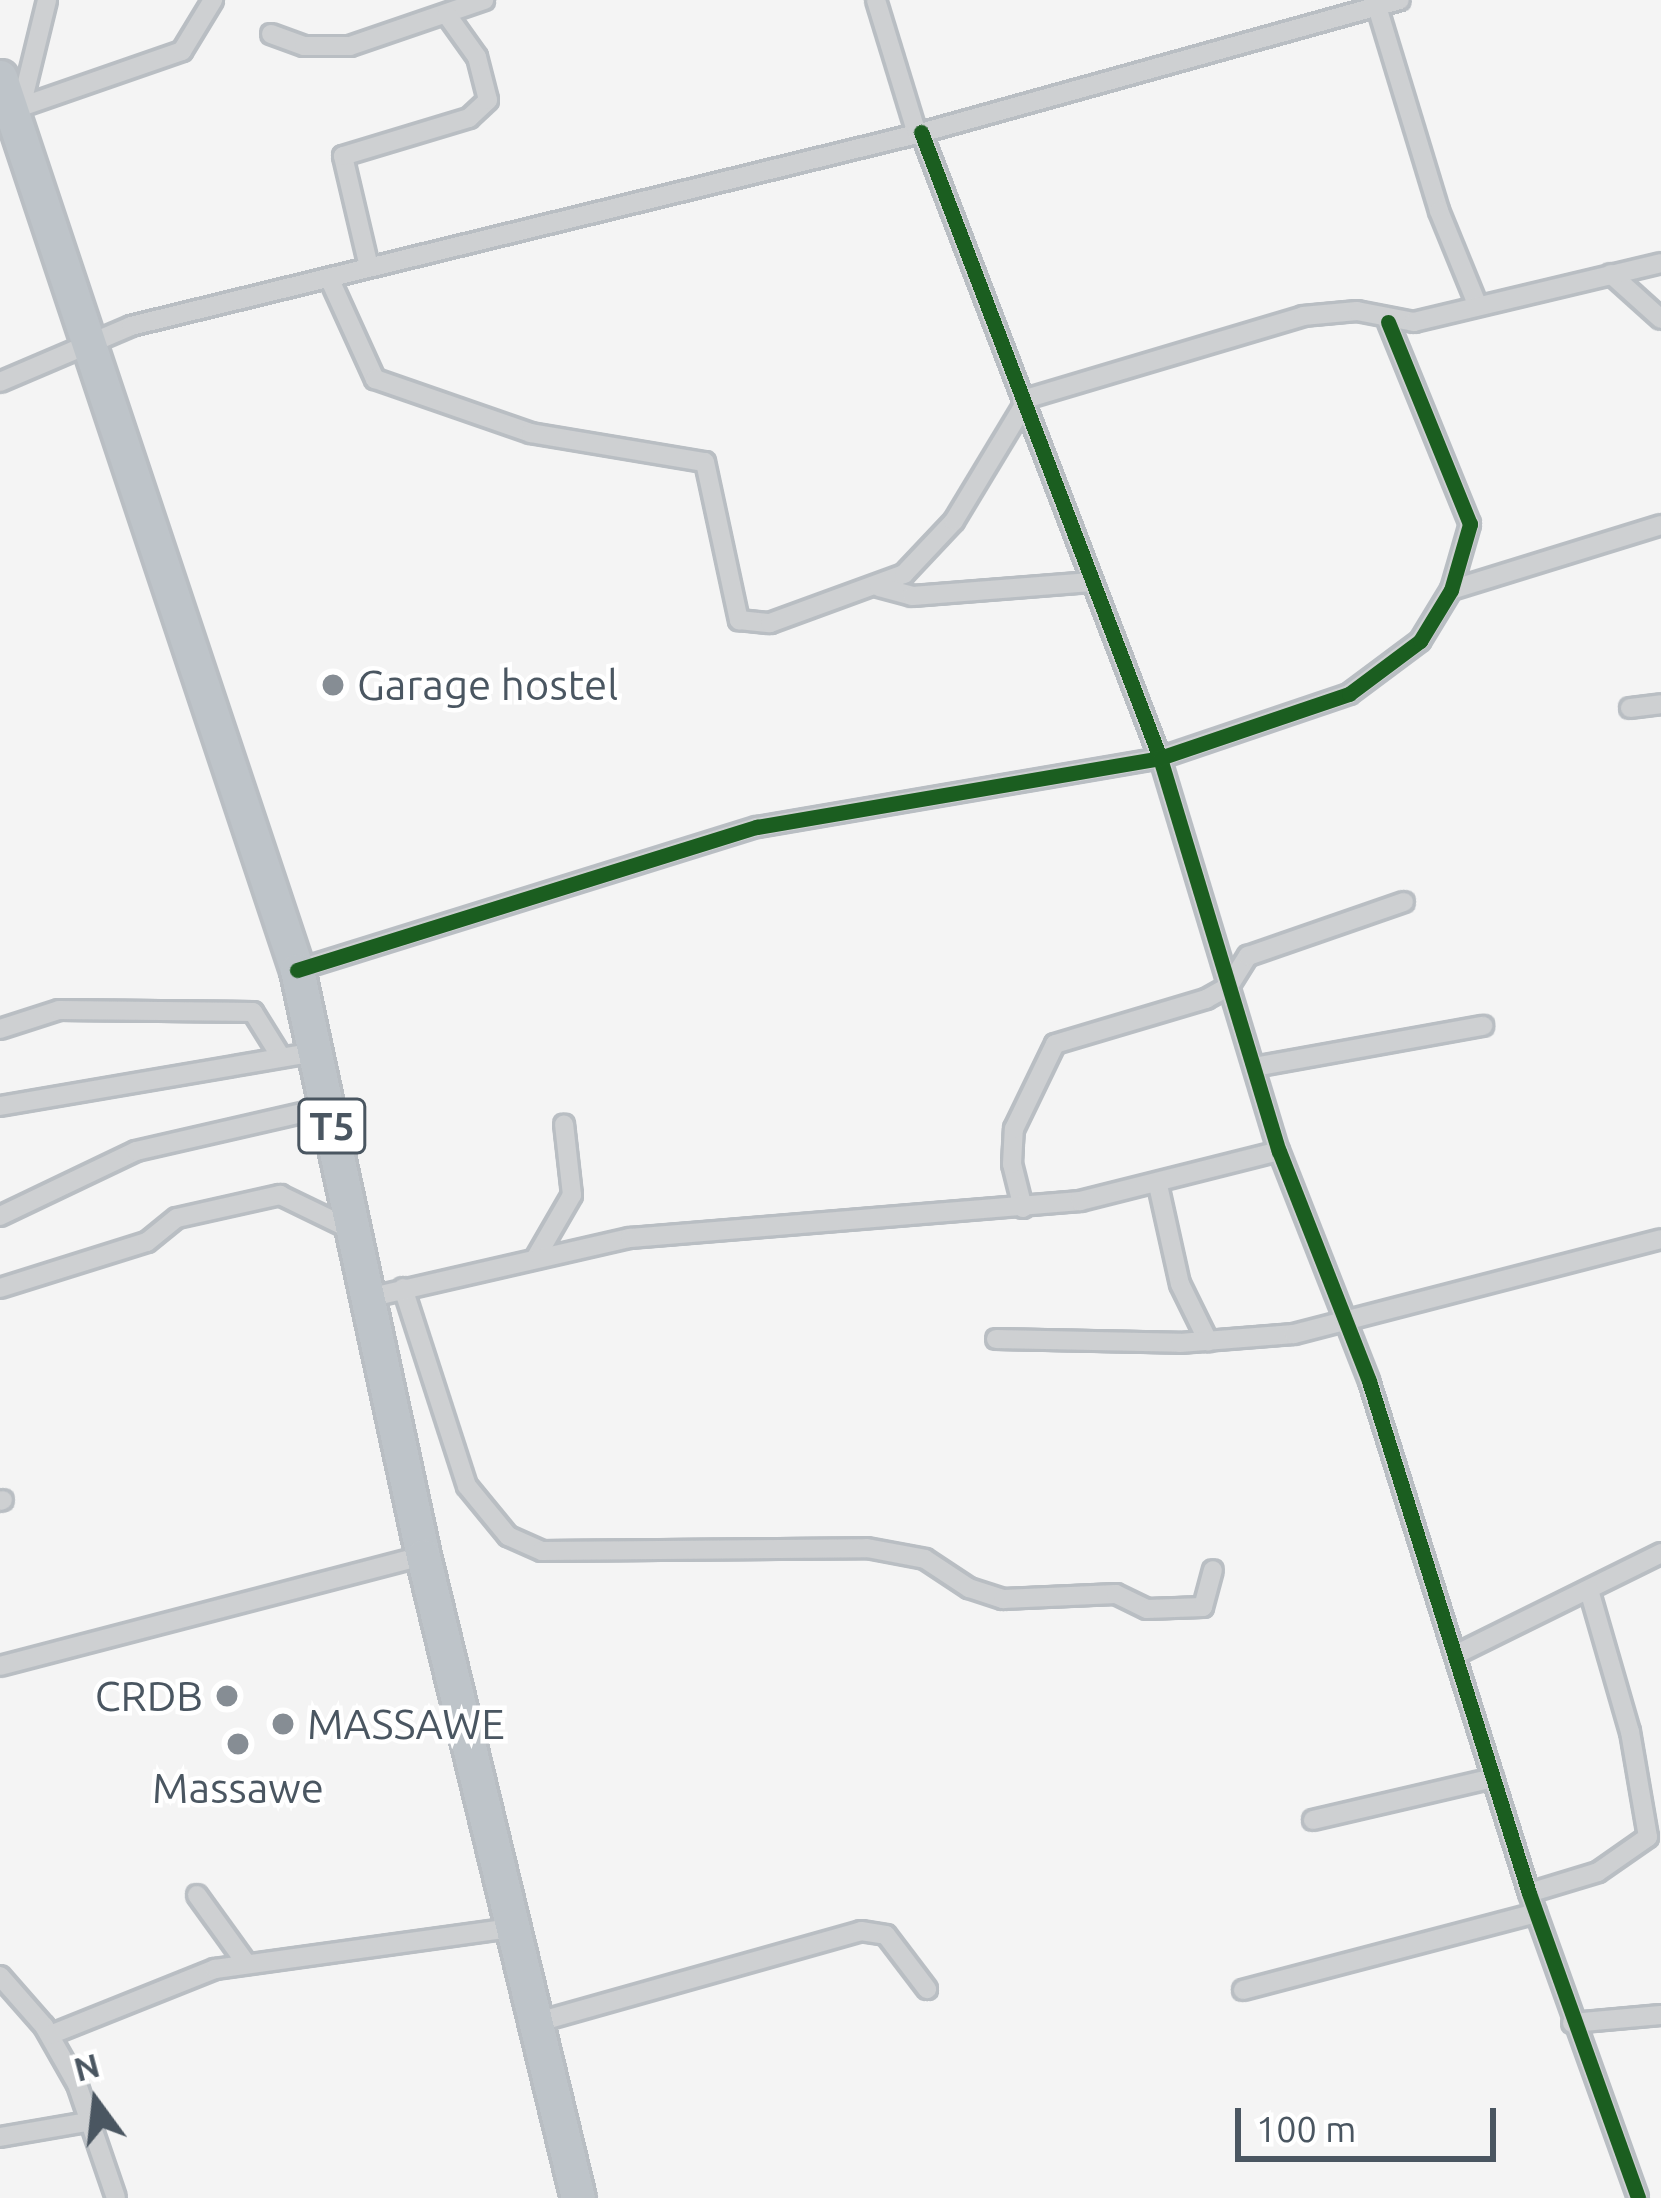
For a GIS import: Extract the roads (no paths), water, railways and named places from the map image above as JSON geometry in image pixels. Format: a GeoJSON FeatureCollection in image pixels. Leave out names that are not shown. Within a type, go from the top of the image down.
{"type":"FeatureCollection","features":[{"type":"Feature","properties":{"kind":"highway","name":"T5"},"geometry":{"type":"LineString","coordinates":[[8,98],[86,350],[297,970],[296,1055],[328,1107],[356,1232],[387,1293],[422,1556],[531,2024],[578,2198]]}},
{"type":"Feature","properties":{"kind":"street"},"geometry":{"type":"LineString","coordinates":[[8,98],[47,0]]}},
{"type":"Feature","properties":{"kind":"street"},"geometry":{"type":"LineString","coordinates":[[8,98],[182,51],[213,0]]}},
{"type":"Feature","properties":{"kind":"street"},"geometry":{"type":"LineString","coordinates":[[271,34],[304,46],[350,46],[484,0]]}},
{"type":"Feature","properties":{"kind":"street"},"geometry":{"type":"LineString","coordinates":[[876,0],[919,133],[1160,758],[1280,1151],[1344,1317],[1572,2024],[1638,2198]]}},
{"type":"Feature","properties":{"kind":"street"},"geometry":{"type":"LineString","coordinates":[[0,382],[86,350],[131,326],[919,133],[1400,0]]}},
{"type":"Feature","properties":{"kind":"street"},"geometry":{"type":"LineString","coordinates":[[1377,4],[1438,212],[1477,304]]}},
{"type":"Feature","properties":{"kind":"street"},"geometry":{"type":"LineString","coordinates":[[369,267],[344,156],[469,118],[488,100],[477,57],[448,15]]}},
{"type":"Feature","properties":{"kind":"street"},"geometry":{"type":"LineString","coordinates":[[330,280],[375,379],[531,433],[705,462],[739,620],[770,623],[879,587],[904,574],[954,520],[1023,403],[1303,316],[1357,311],[1388,322],[1661,263]]}},
{"type":"Feature","properties":{"kind":"street"},"geometry":{"type":"LineString","coordinates":[[1611,274],[1661,320]]}},
{"type":"Feature","properties":{"kind":"street"},"geometry":{"type":"LineString","coordinates":[[297,970],[406,942],[461,917],[757,827],[1160,758],[1349,694],[1404,659],[1451,590],[1470,524],[1388,322]]}},
{"type":"Feature","properties":{"kind":"street"},"geometry":{"type":"LineString","coordinates":[[1451,590],[1661,525]]}},
{"type":"Feature","properties":{"kind":"street"},"geometry":{"type":"LineString","coordinates":[[879,587],[912,596],[1091,582]]}},
{"type":"Feature","properties":{"kind":"street"},"geometry":{"type":"LineString","coordinates":[[1630,708],[1661,704]]}},
{"type":"Feature","properties":{"kind":"street"},"geometry":{"type":"LineString","coordinates":[[1023,1208],[1012,1163],[1014,1129],[1055,1044],[1229,986],[1248,956],[1404,902]]}},
{"type":"Feature","properties":{"kind":"street"},"geometry":{"type":"LineString","coordinates":[[0,1029],[58,1010],[254,1012],[296,1055]]}},
{"type":"Feature","properties":{"kind":"street"},"geometry":{"type":"LineString","coordinates":[[1254,1067],[1484,1026]]}},
{"type":"Feature","properties":{"kind":"street"},"geometry":{"type":"LineString","coordinates":[[0,1106],[296,1055]]}},
{"type":"Feature","properties":{"kind":"street"},"geometry":{"type":"LineString","coordinates":[[4,1211],[136,1151],[328,1107]]}},
{"type":"Feature","properties":{"kind":"street"},"geometry":{"type":"LineString","coordinates":[[535,1259],[572,1195],[564,1124]]}},
{"type":"Feature","properties":{"kind":"street"},"geometry":{"type":"LineString","coordinates":[[1213,1570],[1203,1607],[1147,1609],[1116,1594],[1003,1599],[969,1588],[926,1559],[867,1548],[542,1552],[508,1536],[467,1486],[387,1293],[703,1227],[1023,1208],[1158,1184],[1280,1151]]}},
{"type":"Feature","properties":{"kind":"street"},"geometry":{"type":"LineString","coordinates":[[1158,1184],[1180,1284],[1208,1341]]}},
{"type":"Feature","properties":{"kind":"street"},"geometry":{"type":"LineString","coordinates":[[0,1288],[147,1242],[177,1218],[280,1195],[356,1232]]}},
{"type":"Feature","properties":{"kind":"street"},"geometry":{"type":"LineString","coordinates":[[996,1339],[1208,1341],[1294,1334],[1344,1317],[1661,1239]]}},
{"type":"Feature","properties":{"kind":"street"},"geometry":{"type":"LineString","coordinates":[[1455,1655],[1661,1553]]}},
{"type":"Feature","properties":{"kind":"street"},"geometry":{"type":"LineString","coordinates":[[0,1666],[422,1556]]}},
{"type":"Feature","properties":{"kind":"street"},"geometry":{"type":"LineString","coordinates":[[1529,1893],[1598,1872],[1648,1837],[1630,1732],[1589,1590]]}},
{"type":"Feature","properties":{"kind":"street"},"geometry":{"type":"LineString","coordinates":[[1313,1820],[1493,1778]]}},
{"type":"Feature","properties":{"kind":"street"},"geometry":{"type":"LineString","coordinates":[[197,1895],[246,1963]]}},
{"type":"Feature","properties":{"kind":"street"},"geometry":{"type":"LineString","coordinates":[[1243,1990],[1536,1913]]}},
{"type":"Feature","properties":{"kind":"street"},"geometry":{"type":"LineString","coordinates":[[50,2036],[178,1979],[246,1963],[510,1928]]}},
{"type":"Feature","properties":{"kind":"street"},"geometry":{"type":"LineString","coordinates":[[531,2024],[861,1931],[886,1935],[927,1989]]}},
{"type":"Feature","properties":{"kind":"street"},"geometry":{"type":"LineString","coordinates":[[0,1976],[50,2036],[93,2121],[116,2198]]}},
{"type":"Feature","properties":{"kind":"street"},"geometry":{"type":"LineString","coordinates":[[1572,2024],[1661,2015]]}},
{"type":"Feature","properties":{"kind":"street"},"geometry":{"type":"LineString","coordinates":[[0,2137],[93,2121]]}},
{"type":"Feature","properties":{"kind":"place","name":"Garage hostel"},"geometry":{"type":"Point","coordinates":[333,685]}},
{"type":"Feature","properties":{"kind":"place","name":"CRDB"},"geometry":{"type":"Point","coordinates":[227,1696]}},
{"type":"Feature","properties":{"kind":"place","name":"MASSAWE"},"geometry":{"type":"Point","coordinates":[283,1724]}},
{"type":"Feature","properties":{"kind":"place","name":"Massawe"},"geometry":{"type":"Point","coordinates":[238,1744]}}]}
